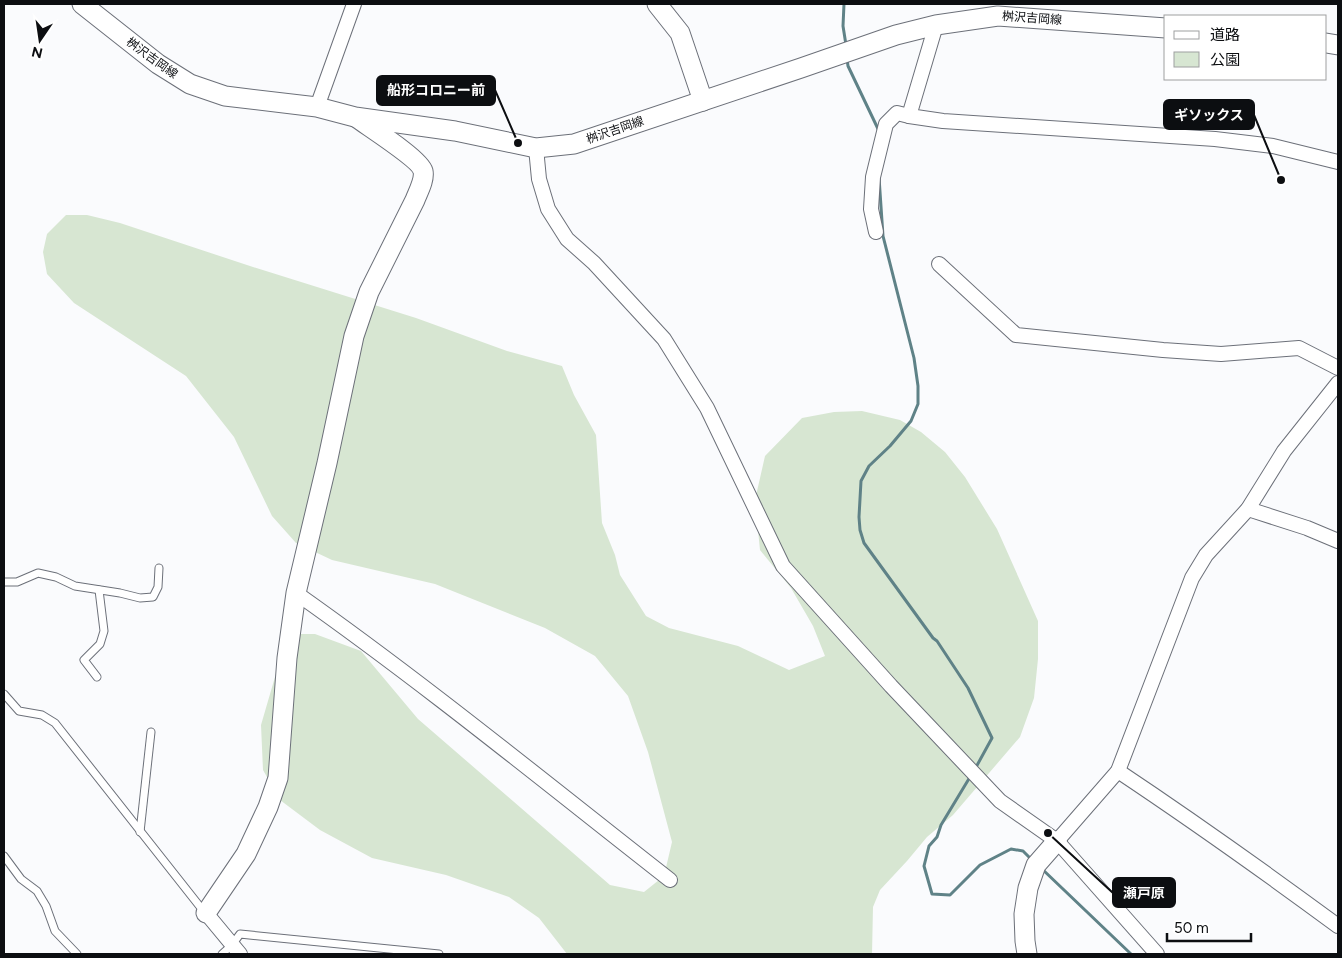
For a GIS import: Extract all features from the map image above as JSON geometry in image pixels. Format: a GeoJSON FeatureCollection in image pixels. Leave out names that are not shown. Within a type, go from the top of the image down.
{"type":"FeatureCollection","features":[{"type":"Feature","properties":{"kind":"main road","name":"桝沢吉岡線"},"geometry":{"type":"LineString","coordinates":[[82,4],[158,64],[190,84],[225,96],[317,107],[355,117],[455,131],[536,148],[574,144],[896,35],[936,24],[998,16],[1164,28]]}},
{"type":"Feature","properties":{"kind":"main road"},"geometry":{"type":"LineString","coordinates":[[657,4],[680,33],[703,101]]}},
{"type":"Feature","properties":{"kind":"main road"},"geometry":{"type":"LineString","coordinates":[[206,913],[246,854],[268,807],[278,778],[287,658],[296,593],[327,463],[354,336],[369,292],[415,200],[424,174],[423,168],[414,158],[355,117]]}},
{"type":"Feature","properties":{"kind":"main road"},"geometry":{"type":"LineString","coordinates":[[1027,954],[1024,914],[1028,888],[1039,862],[1056,841]]}},
{"type":"Feature","properties":{"kind":"street"},"geometry":{"type":"LineString","coordinates":[[317,107],[354,4]]}},
{"type":"Feature","properties":{"kind":"street"},"geometry":{"type":"LineString","coordinates":[[909,116],[936,24]]}},
{"type":"Feature","properties":{"kind":"street"},"geometry":{"type":"LineString","coordinates":[[876,232],[871,208],[873,177],[886,124],[897,113],[943,121],[1215,139],[1273,146],[1338,162]]}},
{"type":"Feature","properties":{"kind":"street"},"geometry":{"type":"LineString","coordinates":[[536,148],[539,179],[548,209],[567,239],[594,263],[664,339],[707,408],[783,566],[891,686],[1000,801],[1056,841],[1157,954]]}},
{"type":"Feature","properties":{"kind":"street"},"geometry":{"type":"LineString","coordinates":[[939,264],[1016,335],[1221,354],[1299,348],[1338,368]]}},
{"type":"Feature","properties":{"kind":"street"},"geometry":{"type":"LineString","coordinates":[[1056,841],[1118,772],[1192,578],[1206,555],[1248,509],[1284,451],[1338,383]]}},
{"type":"Feature","properties":{"kind":"street"},"geometry":{"type":"LineString","coordinates":[[1248,509],[1307,528],[1338,542]]}},
{"type":"Feature","properties":{"kind":"street"},"geometry":{"type":"LineString","coordinates":[[296,593],[457,711],[670,880]]}},
{"type":"Feature","properties":{"kind":"street"},"geometry":{"type":"LineString","coordinates":[[1118,772],[1274,878],[1338,926]]}},
{"type":"Feature","properties":{"kind":"street"},"geometry":{"type":"LineString","coordinates":[[206,913],[232,951]]}},
{"type":"Feature","properties":{"kind":"lane"},"geometry":{"type":"LineString","coordinates":[[4,582],[17,582],[38,574],[56,577],[75,586],[120,592],[140,598],[153,597],[158,587],[159,568]]}},
{"type":"Feature","properties":{"kind":"lane"},"geometry":{"type":"LineString","coordinates":[[97,677],[84,660],[100,644],[104,631],[99,590]]}},
{"type":"Feature","properties":{"kind":"lane"},"geometry":{"type":"LineString","coordinates":[[4,694],[19,711],[42,715],[54,723],[206,913]]}},
{"type":"Feature","properties":{"kind":"lane"},"geometry":{"type":"LineString","coordinates":[[140,832],[151,732]]}},
{"type":"Feature","properties":{"kind":"lane"},"geometry":{"type":"LineString","coordinates":[[4,856],[21,879],[37,891],[46,906],[55,931],[77,954]]}},
{"type":"Feature","properties":{"kind":"lane"},"geometry":{"type":"LineString","coordinates":[[232,951],[240,934],[439,954]]}},
{"type":"Feature","properties":{"kind":"lane"},"geometry":{"type":"LineString","coordinates":[[385,949],[392,954]]}},
{"type":"Feature","properties":{"kind":"green space"},"geometry":{"type":"Polygon","coordinates":[[[66,215],[87,215],[120,223],[416,318],[507,351],[562,366],[574,395],[596,435],[602,523],[615,555],[620,575],[646,616],[669,628],[738,646],[789,670],[825,656],[813,626],[791,588],[760,550],[755,500],[765,456],[802,418],[834,412],[862,411],[900,420],[921,432],[945,452],[965,477],[997,529],[1038,621],[1038,659],[1034,698],[1020,737],[953,815],[927,837],[880,890],[873,907],[872,954],[567,954],[539,918],[509,897],[446,875],[372,858],[320,830],[280,800],[263,770],[261,725],[284,646],[296,634],[315,634],[361,651],[418,719],[610,885],[644,892],[664,876],[672,842],[648,752],[628,696],[595,656],[545,628],[435,584],[332,560],[296,543],[272,516],[234,437],[186,376],[74,303],[47,274],[43,252],[47,234],[66,215]]]}},
{"type":"Feature","properties":{"kind":"waterway"},"geometry":{"type":"LineString","coordinates":[[844,4],[843,26],[846,45]]}},
{"type":"Feature","properties":{"kind":"waterway"},"geometry":{"type":"LineString","coordinates":[[847,59],[848,66],[879,131]]}},
{"type":"Feature","properties":{"kind":"waterway"},"geometry":{"type":"LineString","coordinates":[[879,177],[883,236],[914,358],[918,386],[918,404],[911,421],[890,446],[869,466],[861,481],[860,530],[864,543],[937,641],[968,688],[992,738],[975,769]]}},
{"type":"Feature","properties":{"kind":"waterway"},"geometry":{"type":"LineString","coordinates":[[970,777],[941,825],[937,837],[929,846],[924,866],[932,894],[950,895],[980,865],[1011,849],[1023,851],[1033,861]]}},
{"type":"Feature","properties":{"kind":"waterway"},"geometry":{"type":"LineString","coordinates":[[1041,868],[1131,954]]}},
{"type":"Feature","properties":{"kind":"place","name":"船形コロニー前"},"geometry":{"type":"Point","coordinates":[518,143]}},
{"type":"Feature","properties":{"kind":"place","name":"ギソックス"},"geometry":{"type":"Point","coordinates":[1281,180]}},
{"type":"Feature","properties":{"kind":"place","name":"瀬戸原"},"geometry":{"type":"Point","coordinates":[1048,833]}}]}
